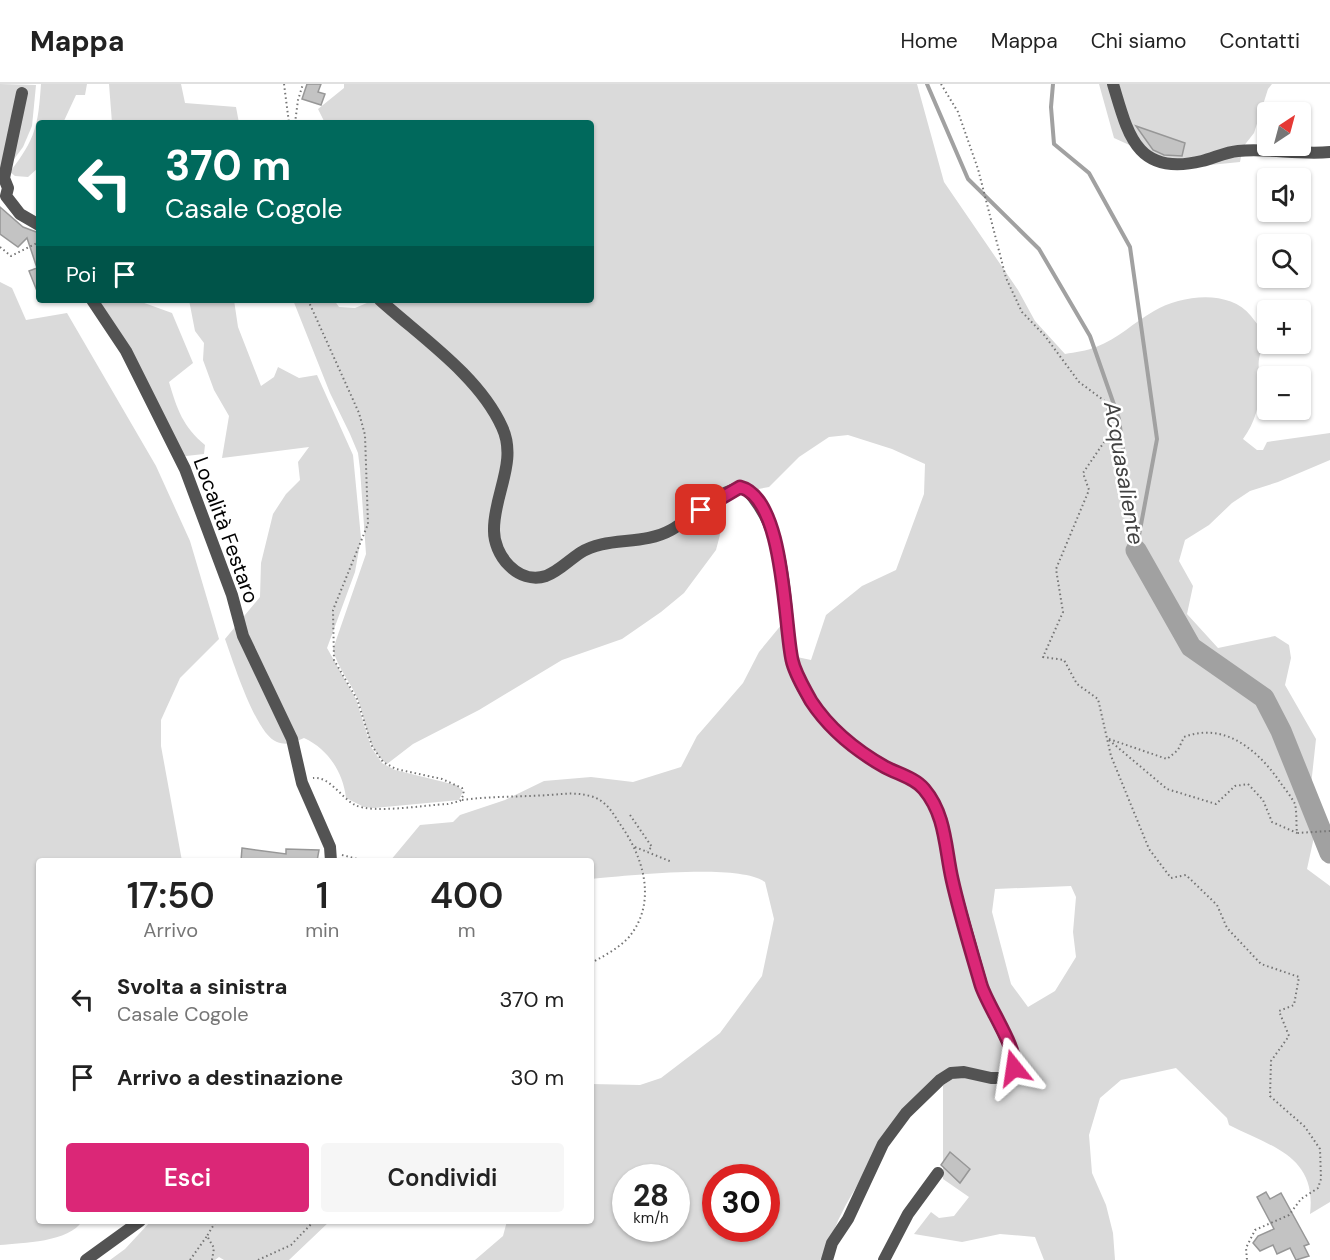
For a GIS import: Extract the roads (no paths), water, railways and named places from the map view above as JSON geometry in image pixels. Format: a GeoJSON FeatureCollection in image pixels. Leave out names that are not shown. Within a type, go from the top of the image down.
{"type":"FeatureCollection","features":[{"type":"Feature","properties":{"kind":"street"},"geometry":{"type":"LineString","coordinates":[[1113,84],[1131,140],[1142,152],[1161,161],[1185,164],[1238,151],[1308,154],[1330,152]]}},
{"type":"Feature","properties":{"kind":"street"},"geometry":{"type":"LineString","coordinates":[[22,93],[4,178],[8,188],[6,196],[20,214],[36,223]]}},
{"type":"Feature","properties":{"kind":"street","name":"Località Festaro"},"geometry":{"type":"LineString","coordinates":[[94,303],[126,351],[185,469],[232,595],[243,636],[292,739],[302,783],[330,847],[331,858]]}},
{"type":"Feature","properties":{"kind":"street"},"geometry":{"type":"LineString","coordinates":[[383,303],[467,378],[502,426],[508,459],[494,528],[501,555],[513,571],[530,577],[543,577],[589,549],[658,537],[674,529],[728,492],[745,488],[764,511],[781,561],[791,658],[812,701],[833,729],[852,747],[915,781],[923,787],[937,810],[952,879],[985,996],[1015,1057],[1014,1068],[1009,1075],[1001,1078],[955,1072],[940,1080],[919,1100],[882,1144],[848,1219],[832,1243],[827,1260]]}},
{"type":"Feature","properties":{"kind":"street"},"geometry":{"type":"LineString","coordinates":[[884,1260],[908,1215],[938,1173]]}},
{"type":"Feature","properties":{"kind":"street"},"geometry":{"type":"LineString","coordinates":[[86,1260],[136,1224]]}},
{"type":"Feature","properties":{"kind":"waterway","name":"Acquasaliente"},"geometry":{"type":"LineString","coordinates":[[927,84],[968,179],[1039,249],[1090,336],[1119,419],[1136,550]]}},
{"type":"Feature","properties":{"kind":"waterway"},"geometry":{"type":"LineString","coordinates":[[1053,84],[1051,107],[1054,144],[1089,173],[1130,247],[1157,439],[1137,546]]}},
{"type":"Feature","properties":{"kind":"waterway","name":"Acquasaliente"},"geometry":{"type":"LineString","coordinates":[[1136,550],[1191,647],[1264,698],[1281,731],[1330,853]]}}]}
